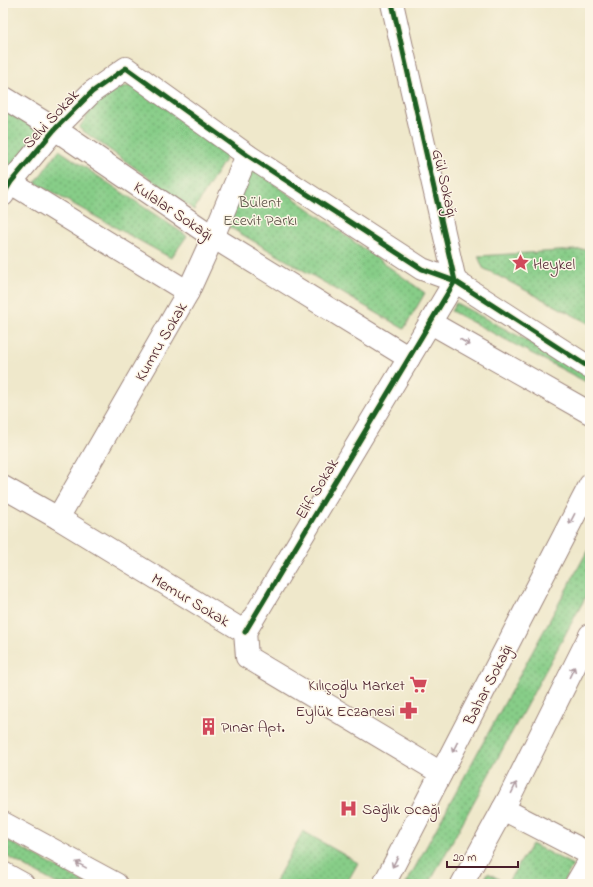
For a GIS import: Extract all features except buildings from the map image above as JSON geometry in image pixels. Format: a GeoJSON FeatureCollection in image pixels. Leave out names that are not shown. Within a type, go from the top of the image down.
{"type":"FeatureCollection","features":[{"type":"Feature","properties":{"kind":"street","name":"Gül Sokağı"},"geometry":{"type":"LineString","coordinates":[[392,3],[455,281]]}},
{"type":"Feature","properties":{"kind":"street","name":"Selvi Sokak"},"geometry":{"type":"LineString","coordinates":[[6,185],[55,129],[92,92],[126,68],[247,154]]}},
{"type":"Feature","properties":{"kind":"street","name":"Kulalar Sokağı"},"geometry":{"type":"LineString","coordinates":[[3,97],[55,129],[213,237],[409,358]]}},
{"type":"Feature","properties":{"kind":"street"},"geometry":{"type":"LineString","coordinates":[[247,154],[422,269],[455,281],[590,368]]}},
{"type":"Feature","properties":{"kind":"street","name":"Kumru Sokak"},"geometry":{"type":"LineString","coordinates":[[58,518],[188,292],[213,237],[247,154]]}},
{"type":"Feature","properties":{"kind":"street"},"geometry":{"type":"LineString","coordinates":[[6,185],[188,292]]}},
{"type":"Feature","properties":{"kind":"street"},"geometry":{"type":"LineString","coordinates":[[409,358],[455,281]]}},
{"type":"Feature","properties":{"kind":"street"},"geometry":{"type":"LineString","coordinates":[[431,323],[590,413]]}},
{"type":"Feature","properties":{"kind":"street","name":"Elif Sokak"},"geometry":{"type":"LineString","coordinates":[[245,632],[409,358]]}},
{"type":"Feature","properties":{"kind":"street","name":"Bahar Sokağı"},"geometry":{"type":"LineString","coordinates":[[384,884],[590,485]]}},
{"type":"Feature","properties":{"kind":"street","name":"Memur Sokak"},"geometry":{"type":"LineString","coordinates":[[3,487],[58,518],[245,632],[247,657],[441,773]]}},
{"type":"Feature","properties":{"kind":"street"},"geometry":{"type":"LineString","coordinates":[[462,884],[503,809],[590,635]]}},
{"type":"Feature","properties":{"kind":"street"},"geometry":{"type":"LineString","coordinates":[[503,809],[590,854]]}},
{"type":"Feature","properties":{"kind":"street"},"geometry":{"type":"LineString","coordinates":[[3,823],[116,884]]}},
{"type":"Feature","properties":{"kind":"street"},"geometry":{"type":"LineString","coordinates":[[576,884],[590,860]]}},
{"type":"Feature","properties":{"kind":"street"},"geometry":{"type":"LineString","coordinates":[[3,873],[23,884]]}},
{"type":"Feature","properties":{"kind":"green space","name":"Bülent Ecevit Parkı"},"geometry":{"type":"Polygon","coordinates":[[[129,86],[138,87],[229,153],[194,210],[79,128],[96,102],[118,89],[129,86]]]}},
{"type":"Feature","properties":{"kind":"green space"},"geometry":{"type":"Polygon","coordinates":[[[3,110],[42,132],[14,167],[3,161],[3,110]]]}},
{"type":"Feature","properties":{"kind":"green space","name":"Bülent Ecevit Parkı"},"geometry":{"type":"Polygon","coordinates":[[[59,150],[187,236],[171,258],[35,183],[59,150]]]}},
{"type":"Feature","properties":{"kind":"green space","name":"Bülent Ecevit Parkı"},"geometry":{"type":"Polygon","coordinates":[[[251,167],[425,293],[404,329],[219,221],[251,167]]]}},
{"type":"Feature","properties":{"kind":"green space"},"geometry":{"type":"Polygon","coordinates":[[[590,249],[590,324],[483,268],[478,256],[590,249]]]}},
{"type":"Feature","properties":{"kind":"green space"},"geometry":{"type":"Polygon","coordinates":[[[456,303],[590,374],[590,384],[451,311],[456,303]]]}},
{"type":"Feature","properties":{"kind":"green space"},"geometry":{"type":"Polygon","coordinates":[[[590,546],[590,589],[429,884],[406,884],[590,546]]]}},
{"type":"Feature","properties":{"kind":"green space"},"geometry":{"type":"Polygon","coordinates":[[[303,831],[358,863],[346,884],[274,884],[303,831]]]}},
{"type":"Feature","properties":{"kind":"green space"},"geometry":{"type":"Polygon","coordinates":[[[3,838],[87,884],[57,884],[3,854],[3,838]]]}},
{"type":"Feature","properties":{"kind":"green space"},"geometry":{"type":"Polygon","coordinates":[[[532,844],[573,865],[562,884],[482,884],[488,873],[507,883],[532,844]]]}},
{"type":"Feature","properties":{"kind":"cycle path"},"geometry":{"type":"LineString","coordinates":[[245,632],[455,281],[392,3]]}},
{"type":"Feature","properties":{"kind":"cycle path"},"geometry":{"type":"LineString","coordinates":[[3,195],[11,182],[55,129],[92,92],[126,68],[247,155],[422,269],[455,281],[590,368]]}},
{"type":"Feature","properties":{"kind":"place","name":"Heykel"},"geometry":{"type":"Point","coordinates":[520,263]}},
{"type":"Feature","properties":{"kind":"place","name":"Kılıçoğlu Market"},"geometry":{"type":"Point","coordinates":[418,684]}},
{"type":"Feature","properties":{"kind":"place","name":"Eylük Eczanesi"},"geometry":{"type":"Point","coordinates":[408,710]}},
{"type":"Feature","properties":{"kind":"place","name":"Pınar Apt."},"geometry":{"type":"Point","coordinates":[208,726]}},
{"type":"Feature","properties":{"kind":"place","name":"Sağlık Ocağı"},"geometry":{"type":"Point","coordinates":[349,808]}}]}
